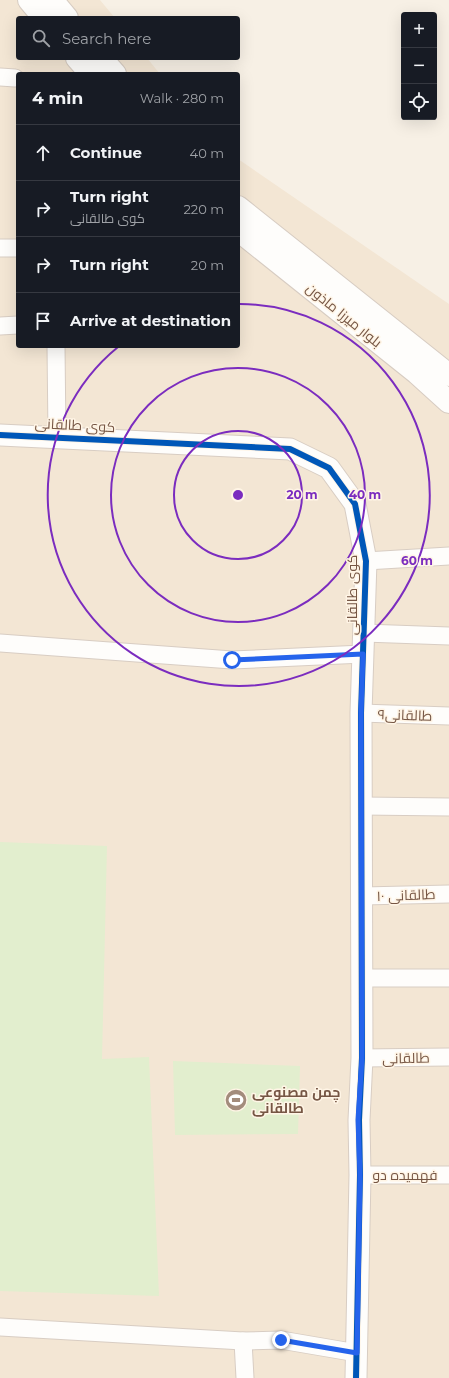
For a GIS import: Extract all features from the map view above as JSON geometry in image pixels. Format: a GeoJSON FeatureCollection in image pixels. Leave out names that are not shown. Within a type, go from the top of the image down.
{"type":"FeatureCollection","features":[{"type":"Feature","properties":{"kind":"main road"},"geometry":{"type":"LineString","coordinates":[[29,0],[42,16]]}},
{"type":"Feature","properties":{"kind":"main road"},"geometry":{"type":"LineString","coordinates":[[52,0],[65,16]]}},
{"type":"Feature","properties":{"kind":"main road"},"geometry":{"type":"LineString","coordinates":[[79,60],[88,72]]}},
{"type":"Feature","properties":{"kind":"main road"},"geometry":{"type":"LineString","coordinates":[[103,60],[113,72]]}},
{"type":"Feature","properties":{"kind":"main road","name":"بلوار میرزا ماذون"},"geometry":{"type":"LineString","coordinates":[[240,209],[449,375]]}},
{"type":"Feature","properties":{"kind":"main road","name":"بلوار میرزا ماذون"},"geometry":{"type":"LineString","coordinates":[[240,232],[417,373],[449,402]]}},
{"type":"Feature","properties":{"kind":"street"},"geometry":{"type":"LineString","coordinates":[[0,248],[16,248]]}},
{"type":"Feature","properties":{"kind":"street"},"geometry":{"type":"LineString","coordinates":[[0,326],[16,325]]}},
{"type":"Feature","properties":{"kind":"street"},"geometry":{"type":"LineString","coordinates":[[56,348],[57,436]]}},
{"type":"Feature","properties":{"kind":"street","name":"کوی طالقانی"},"geometry":{"type":"LineString","coordinates":[[0,435],[57,436],[290,448],[329,468],[355,504],[366,560],[361,713],[362,1058],[358,1120],[360,1175],[356,1378]]}},
{"type":"Feature","properties":{"kind":"street"},"geometry":{"type":"LineString","coordinates":[[366,560],[449,556]]}},
{"type":"Feature","properties":{"kind":"street"},"geometry":{"type":"LineString","coordinates":[[364,633],[449,636]]}},
{"type":"Feature","properties":{"kind":"street"},"geometry":{"type":"LineString","coordinates":[[0,643],[232,660],[363,654]]}},
{"type":"Feature","properties":{"kind":"street","name":"طالقانی۹"},"geometry":{"type":"LineString","coordinates":[[361,713],[449,716]]}},
{"type":"Feature","properties":{"kind":"street"},"geometry":{"type":"LineString","coordinates":[[362,806],[449,807]]}},
{"type":"Feature","properties":{"kind":"street","name":"طالقانی ۱۰"},"geometry":{"type":"LineString","coordinates":[[362,896],[449,894]]}},
{"type":"Feature","properties":{"kind":"street"},"geometry":{"type":"LineString","coordinates":[[362,978],[449,978]]}},
{"type":"Feature","properties":{"kind":"street","name":"طالقانی"},"geometry":{"type":"LineString","coordinates":[[362,1058],[449,1057]]}},
{"type":"Feature","properties":{"kind":"street","name":"فهمیده دو"},"geometry":{"type":"LineString","coordinates":[[360,1175],[449,1175]]}},
{"type":"Feature","properties":{"kind":"street"},"geometry":{"type":"LineString","coordinates":[[0,1327],[243,1341],[281,1340],[357,1353]]}},
{"type":"Feature","properties":{"kind":"street"},"geometry":{"type":"LineString","coordinates":[[243,1341],[245,1378]]}},
{"type":"Feature","properties":{"kind":"shaded area"},"geometry":{"type":"Polygon","coordinates":[[[0,0],[100,0],[113,16],[16,16],[16,60],[149,60],[158,72],[16,72],[16,348],[240,348],[240,160],[449,304],[449,1378],[0,1378],[0,0]]]}},
{"type":"Feature","properties":{"kind":"green space"},"geometry":{"type":"Polygon","coordinates":[[[0,842],[107,846],[102,1059],[149,1057],[159,1296],[0,1291],[0,842]]]}},
{"type":"Feature","properties":{"kind":"green space","name":"چمن مصنوعی طالقانی"},"geometry":{"type":"Polygon","coordinates":[[[173,1061],[300,1066],[298,1134],[175,1135],[173,1061]]]}},
{"type":"Feature","properties":{"kind":"cycle path"},"geometry":{"type":"LineString","coordinates":[[0,435],[290,449],[329,468],[355,504],[366,561],[361,713],[362,1058],[359,1120],[360,1175],[356,1378]]}},
{"type":"Feature","properties":{"kind":"place","name":"چمن مصنوعی طالقانی"},"geometry":{"type":"Point","coordinates":[236,1100]}},
{"type":"Feature","properties":{"kind":"route"},"geometry":{"type":"LineString","coordinates":[[232,660],[363,654],[361,713],[362,1058],[358,1120],[360,1175],[357,1353],[281,1340]]}}]}
